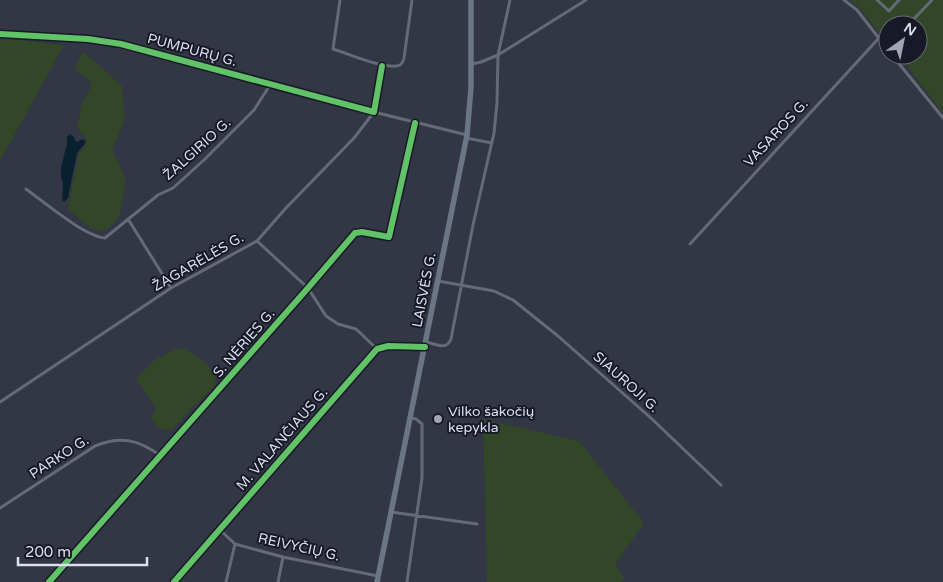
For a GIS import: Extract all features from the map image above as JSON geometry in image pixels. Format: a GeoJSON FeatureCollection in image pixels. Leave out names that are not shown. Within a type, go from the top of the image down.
{"type":"FeatureCollection","features":[{"type":"Feature","properties":{"kind":"main road","name":"LAISVĖS G."},"geometry":{"type":"LineString","coordinates":[[377,579],[411,418],[466,137],[472,64],[471,0]]}},
{"type":"Feature","properties":{"kind":"street"},"geometry":{"type":"LineString","coordinates":[[340,0],[333,49],[382,66],[397,66],[403,62],[412,0]]}},
{"type":"Feature","properties":{"kind":"street"},"geometry":{"type":"LineString","coordinates":[[257,242],[308,288],[326,316],[338,324],[356,329],[377,349],[388,346],[445,346],[449,344],[456,317],[473,224],[492,143],[497,103],[498,55],[510,0]]}},
{"type":"Feature","properties":{"kind":"street"},"geometry":{"type":"LineString","coordinates":[[472,64],[498,55],[586,0]]}},
{"type":"Feature","properties":{"kind":"street"},"geometry":{"type":"LineString","coordinates":[[844,0],[857,10],[878,37]]}},
{"type":"Feature","properties":{"kind":"street"},"geometry":{"type":"LineString","coordinates":[[877,0],[889,11],[898,0]]}},
{"type":"Feature","properties":{"kind":"street"},"geometry":{"type":"LineString","coordinates":[[918,15],[932,0]]}},
{"type":"Feature","properties":{"kind":"street","name":"PUMPURŲ G."},"geometry":{"type":"LineString","coordinates":[[0,34],[88,39],[114,43],[374,112]]}},
{"type":"Feature","properties":{"kind":"street","name":"VASAROS G."},"geometry":{"type":"LineString","coordinates":[[690,244],[878,39]]}},
{"type":"Feature","properties":{"kind":"street"},"geometry":{"type":"LineString","coordinates":[[900,65],[943,118]]}},
{"type":"Feature","properties":{"kind":"street"},"geometry":{"type":"LineString","coordinates":[[382,66],[374,112],[492,143]]}},
{"type":"Feature","properties":{"kind":"street","name":"ŽALGIRIO G."},"geometry":{"type":"LineString","coordinates":[[26,189],[84,230],[97,237],[105,238],[158,195],[173,188],[204,160],[254,110],[270,85]]}},
{"type":"Feature","properties":{"kind":"street","name":"ŽAGARĖLĖS G."},"geometry":{"type":"LineString","coordinates":[[0,402],[172,288],[257,242],[286,208],[348,144],[374,112]]}},
{"type":"Feature","properties":{"kind":"street","name":"S. NĖRIES G."},"geometry":{"type":"LineString","coordinates":[[49,582],[161,457],[355,233],[362,232],[389,238],[415,123]]}},
{"type":"Feature","properties":{"kind":"street"},"geometry":{"type":"LineString","coordinates":[[128,219],[172,288]]}},
{"type":"Feature","properties":{"kind":"street","name":"SIAUROJI G."},"geometry":{"type":"LineString","coordinates":[[438,281],[494,291],[513,300],[558,336],[645,413],[721,485]]}},
{"type":"Feature","properties":{"kind":"street","name":"M. VALANČIAUS G."},"geometry":{"type":"LineString","coordinates":[[174,582],[377,349]]}},
{"type":"Feature","properties":{"kind":"street"},"geometry":{"type":"LineString","coordinates":[[407,582],[422,478],[423,428],[419,421],[411,418]]}},
{"type":"Feature","properties":{"kind":"street","name":"PARKO G."},"geometry":{"type":"LineString","coordinates":[[0,508],[95,446],[108,440],[138,442],[161,457]]}},
{"type":"Feature","properties":{"kind":"street"},"geometry":{"type":"LineString","coordinates":[[390,512],[477,524]]}},
{"type":"Feature","properties":{"kind":"street","name":"REIVYČIŲ G."},"geometry":{"type":"LineString","coordinates":[[220,530],[235,544],[377,579]]}},
{"type":"Feature","properties":{"kind":"street"},"geometry":{"type":"LineString","coordinates":[[226,582],[235,544]]}},
{"type":"Feature","properties":{"kind":"street"},"geometry":{"type":"LineString","coordinates":[[278,582],[283,557]]}},
{"type":"Feature","properties":{"kind":"green space"},"geometry":{"type":"Polygon","coordinates":[[[850,0],[943,0],[943,113],[907,65],[928,65],[928,15],[878,15],[878,31],[858,6],[850,0]]]}},
{"type":"Feature","properties":{"kind":"green space"},"geometry":{"type":"Polygon","coordinates":[[[0,38],[64,45],[0,161],[0,38]]]}},
{"type":"Feature","properties":{"kind":"green space"},"geometry":{"type":"Polygon","coordinates":[[[82,53],[85,53],[122,86],[125,120],[112,149],[125,177],[125,186],[120,214],[115,223],[103,232],[91,228],[68,209],[79,154],[87,142],[77,127],[82,103],[92,85],[88,79],[75,69],[82,53]]]}},
{"type":"Feature","properties":{"kind":"green space"},"geometry":{"type":"Polygon","coordinates":[[[175,349],[186,349],[208,365],[215,375],[216,384],[172,430],[159,429],[151,419],[156,408],[136,379],[153,361],[175,349]]]}},
{"type":"Feature","properties":{"kind":"green space"},"geometry":{"type":"Polygon","coordinates":[[[483,419],[579,441],[644,523],[615,565],[624,577],[621,582],[487,582],[483,419]]]}},
{"type":"Feature","properties":{"kind":"water"},"geometry":{"type":"Polygon","coordinates":[[[70,134],[76,142],[83,139],[86,142],[77,153],[68,198],[64,202],[62,200],[61,167],[67,137],[70,134]]]}},
{"type":"Feature","properties":{"kind":"cycle path"},"geometry":{"type":"LineString","coordinates":[[0,34],[88,39],[121,44],[374,112],[382,66]]}},
{"type":"Feature","properties":{"kind":"cycle path"},"geometry":{"type":"LineString","coordinates":[[49,582],[355,233],[362,232],[389,237],[415,123]]}},
{"type":"Feature","properties":{"kind":"cycle path"},"geometry":{"type":"LineString","coordinates":[[174,582],[377,349],[388,346],[425,347]]}},
{"type":"Feature","properties":{"kind":"place","name":"Vilko šakočių kepykla"},"geometry":{"type":"Point","coordinates":[438,419]}}]}
